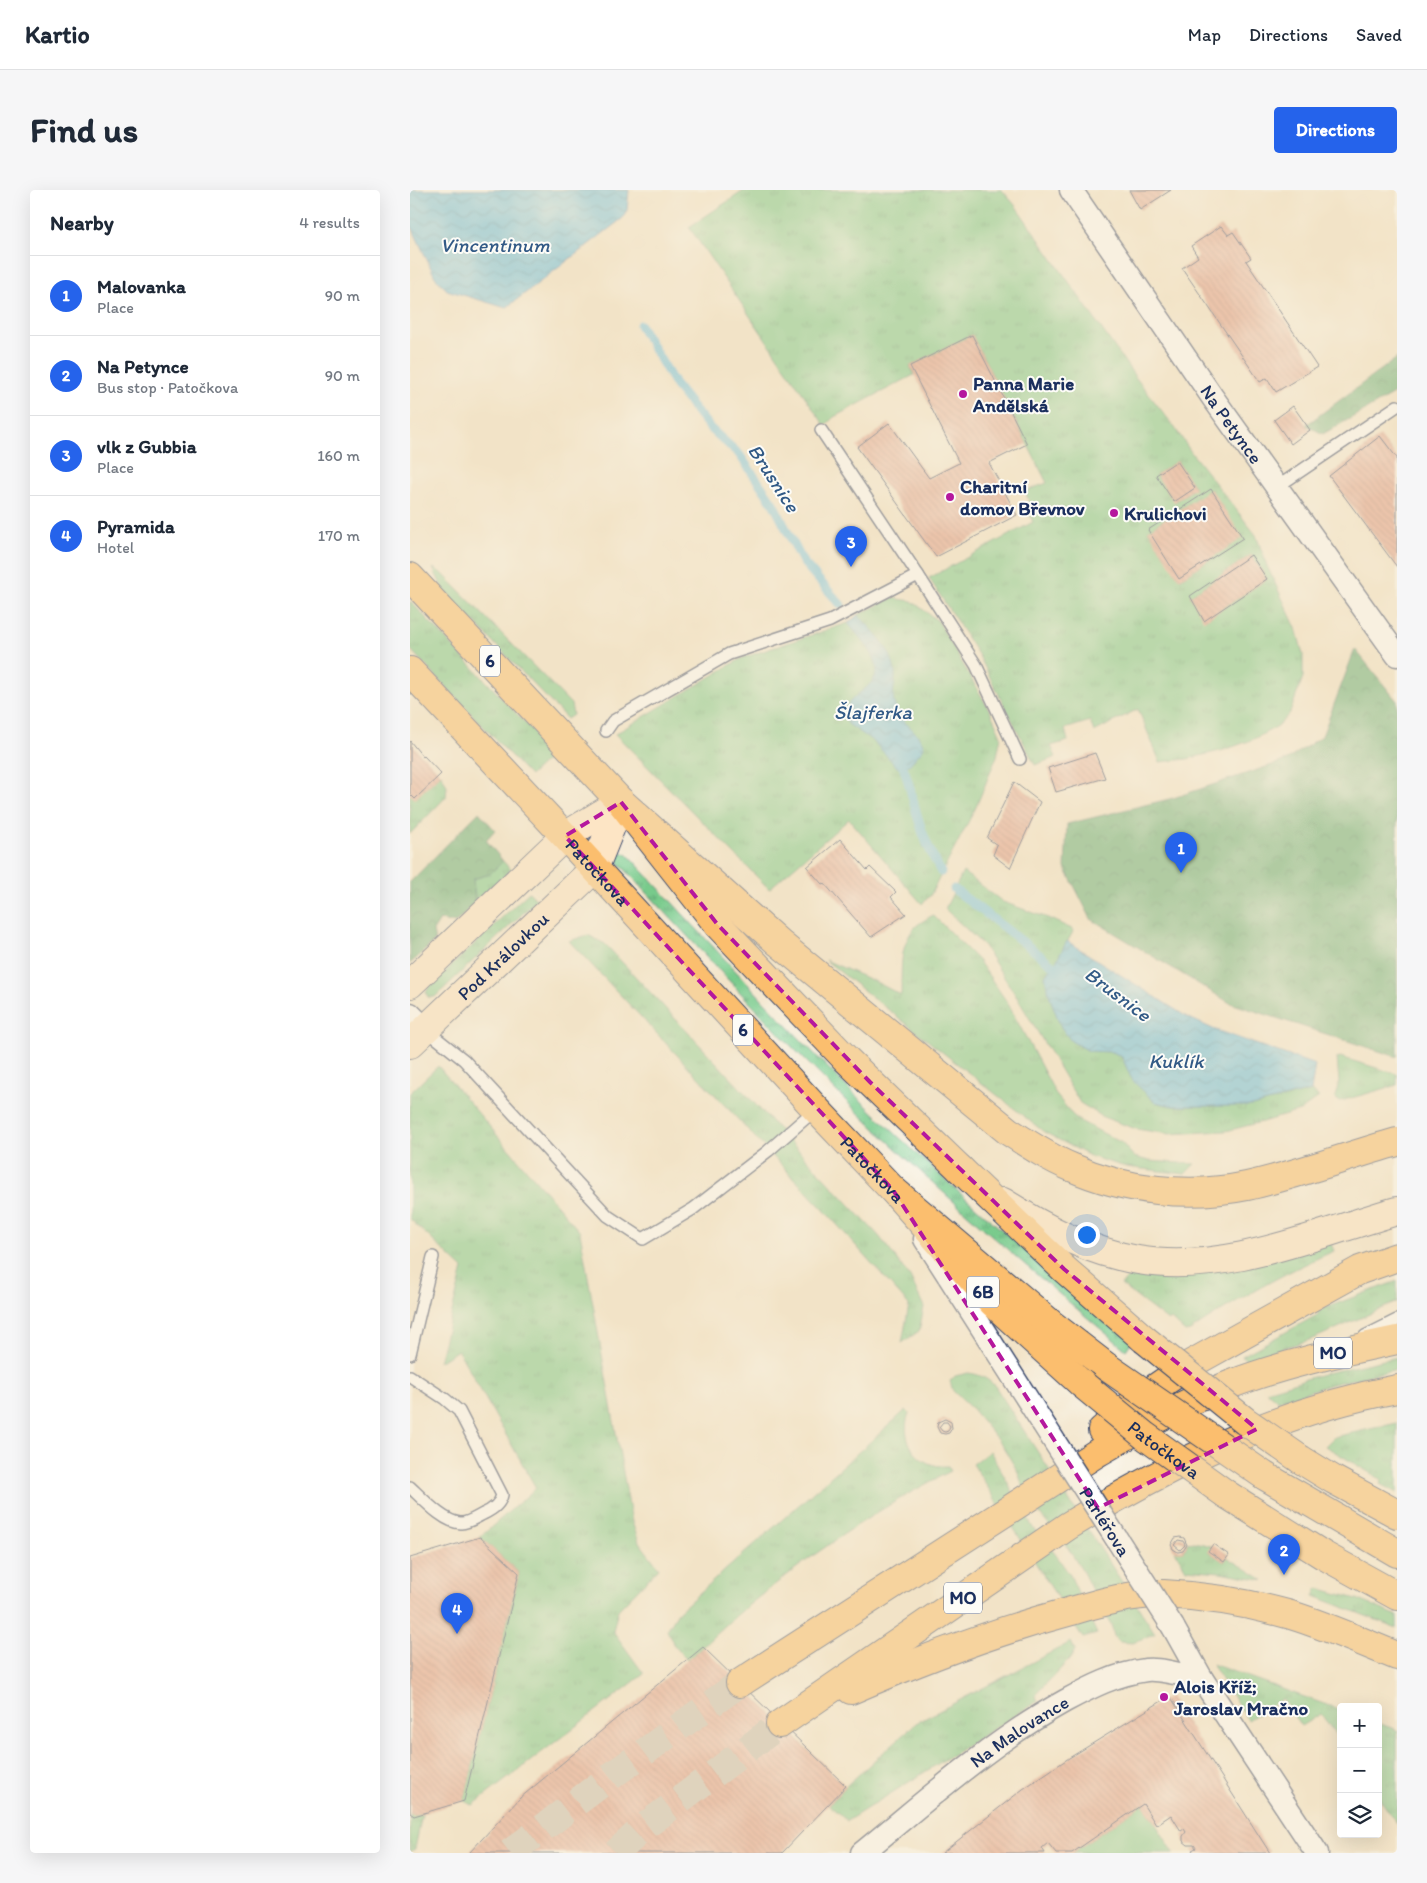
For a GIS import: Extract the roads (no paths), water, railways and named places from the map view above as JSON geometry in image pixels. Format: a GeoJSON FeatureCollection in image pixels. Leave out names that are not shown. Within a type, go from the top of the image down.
{"type":"FeatureCollection","features":[{"type":"Feature","properties":{"kind":"main road","name":"6"},"geometry":{"type":"LineString","coordinates":[[410,577],[621,802],[718,925],[846,1059],[960,1168],[1003,1202],[1058,1234],[1109,1254],[1138,1260],[1168,1263],[1194,1263],[1269,1250],[1397,1211]]}},
{"type":"Feature","properties":{"kind":"main road","name":"Patočkova"},"geometry":{"type":"LineString","coordinates":[[410,671],[893,1190],[992,1303],[1082,1384],[1145,1436],[1226,1494],[1315,1550],[1397,1596]]}},
{"type":"Feature","properties":{"kind":"main road"},"geometry":{"type":"LineString","coordinates":[[410,984],[565,836],[621,802]]}},
{"type":"Feature","properties":{"kind":"main road"},"geometry":{"type":"LineString","coordinates":[[594,869],[621,802]]}},
{"type":"Feature","properties":{"kind":"main road"},"geometry":{"type":"LineString","coordinates":[[621,802],[779,943],[1008,1131],[1043,1153],[1071,1167],[1100,1178],[1131,1186],[1190,1192],[1218,1190],[1246,1186],[1273,1179],[1397,1142]]}},
{"type":"Feature","properties":{"kind":"main road","name":"Pod Královkou"},"geometry":{"type":"LineString","coordinates":[[415,1029],[594,869]]}},
{"type":"Feature","properties":{"kind":"main road"},"geometry":{"type":"LineString","coordinates":[[960,1168],[1064,1269],[1144,1339],[1246,1421],[1334,1480],[1397,1514]]}},
{"type":"Feature","properties":{"kind":"main road"},"geometry":{"type":"LineString","coordinates":[[893,1190],[1050,1323],[1107,1367],[1265,1476],[1397,1553]]}},
{"type":"Feature","properties":{"kind":"main road"},"geometry":{"type":"LineString","coordinates":[[991,1521],[1132,1404],[1189,1365],[1360,1270],[1397,1257]]}},
{"type":"Feature","properties":{"kind":"main road","name":"MO"},"geometry":{"type":"LineString","coordinates":[[740,1683],[1097,1453],[1150,1422],[1228,1385],[1270,1370],[1397,1340]]}},
{"type":"Feature","properties":{"kind":"main road","name":"MO"},"geometry":{"type":"LineString","coordinates":[[1397,1389],[1320,1407],[1235,1437],[1118,1496],[1068,1526],[780,1724],[841,1694],[968,1642],[1033,1621],[1107,1601],[1141,1596],[1163,1594],[1184,1596],[1289,1615],[1321,1625],[1397,1656]]}},
{"type":"Feature","properties":{"kind":"street","name":"Na Petynce"},"geometry":{"type":"LineString","coordinates":[[1070,190],[1212,398],[1397,655]]}},
{"type":"Feature","properties":{"kind":"street","name":"Parléřova"},"geometry":{"type":"LineString","coordinates":[[893,1190],[1174,1626],[1202,1679],[1317,1853]]}},
{"type":"Feature","properties":{"kind":"street","name":"Na Malovance"},"geometry":{"type":"LineString","coordinates":[[862,1853],[1019,1728],[1098,1683],[1116,1676],[1148,1670],[1202,1679]]}},
{"type":"Feature","properties":{"kind":"lane"},"geometry":{"type":"LineString","coordinates":[[1276,487],[1397,406]]}},
{"type":"Feature","properties":{"kind":"lane"},"geometry":{"type":"LineString","coordinates":[[821,430],[976,665],[1020,759]]}},
{"type":"Feature","properties":{"kind":"lane"},"geometry":{"type":"LineString","coordinates":[[606,731],[613,721],[729,654],[830,621],[918,575]]}},
{"type":"Feature","properties":{"kind":"lane"},"geometry":{"type":"LineString","coordinates":[[415,1029],[464,1060],[608,1216],[643,1239],[693,1209],[768,1151],[816,1109]]}},
{"type":"Feature","properties":{"kind":"lane"},"geometry":{"type":"LineString","coordinates":[[410,1354],[433,1257]]}},
{"type":"Feature","properties":{"kind":"lane"},"geometry":{"type":"LineString","coordinates":[[1327,1355],[1397,1320]]}},
{"type":"Feature","properties":{"kind":"lane"},"geometry":{"type":"LineString","coordinates":[[410,1376],[445,1399],[459,1411],[502,1496],[501,1502],[496,1507],[462,1523],[450,1521],[410,1487]]}},
{"type":"Feature","properties":{"kind":"water","name":"Vincentinum"},"geometry":{"type":"Polygon","coordinates":[[[410,190],[629,190],[627,210],[623,218],[506,308],[447,290],[435,277],[410,223],[410,190]]]}},
{"type":"Feature","properties":{"kind":"water","name":"Šlajferka"},"geometry":{"type":"Polygon","coordinates":[[[858,615],[886,648],[895,673],[893,695],[897,711],[922,742],[924,748],[909,765],[898,768],[873,741],[848,724],[845,714],[847,706],[866,688],[876,673],[876,664],[872,653],[848,623],[858,615]]]}},
{"type":"Feature","properties":{"kind":"water","name":"Kuklík"},"geometry":{"type":"Polygon","coordinates":[[[1067,941],[1187,1017],[1213,1029],[1315,1065],[1311,1091],[1251,1106],[1173,1106],[1155,1102],[1132,1080],[1122,1057],[1113,1052],[1089,1051],[1071,1041],[1061,1027],[1050,998],[1045,976],[1057,960],[1067,941]]]}},
{"type":"Feature","properties":{"kind":"waterway","name":"Brusnice"},"geometry":{"type":"LineString","coordinates":[[640,325],[676,386],[710,428],[739,454],[773,503],[803,562],[841,605]]}},
{"type":"Feature","properties":{"kind":"waterway","name":"Brusnice"},"geometry":{"type":"LineString","coordinates":[[899,757],[923,834],[941,872]]}},
{"type":"Feature","properties":{"kind":"waterway","name":"Brusnice"},"geometry":{"type":"LineString","coordinates":[[954,889],[1063,973]]}},
{"type":"Feature","properties":{"kind":"tunnel"},"geometry":{"type":"LineString","coordinates":[[510,1853],[614,1774],[740,1683]]}},
{"type":"Feature","properties":{"kind":"tunnel"},"geometry":{"type":"LineString","coordinates":[[616,1853],[644,1827],[780,1724]]}},
{"type":"Feature","properties":{"kind":"place","name":"Panna Marie Andělská"},"geometry":{"type":"Point","coordinates":[963,394]}},
{"type":"Feature","properties":{"kind":"place","name":"Charitní domov Břevnov"},"geometry":{"type":"Point","coordinates":[950,497]}},
{"type":"Feature","properties":{"kind":"place","name":"Krulichovi"},"geometry":{"type":"Point","coordinates":[1114,513]}},
{"type":"Feature","properties":{"kind":"place","name":"vlk z Gubbia"},"geometry":{"type":"Point","coordinates":[851,567]}},
{"type":"Feature","properties":{"kind":"place","name":"Malovanka"},"geometry":{"type":"Point","coordinates":[1181,873]}},
{"type":"Feature","properties":{"kind":"place","name":"Na Petynce"},"geometry":{"type":"Point","coordinates":[1284,1575]}},
{"type":"Feature","properties":{"kind":"place","name":"Pyramida"},"geometry":{"type":"Point","coordinates":[457,1634]}},
{"type":"Feature","properties":{"kind":"place","name":"Alois Kříž; Jaroslav Mračno"},"geometry":{"type":"Point","coordinates":[1164,1697]}}]}
